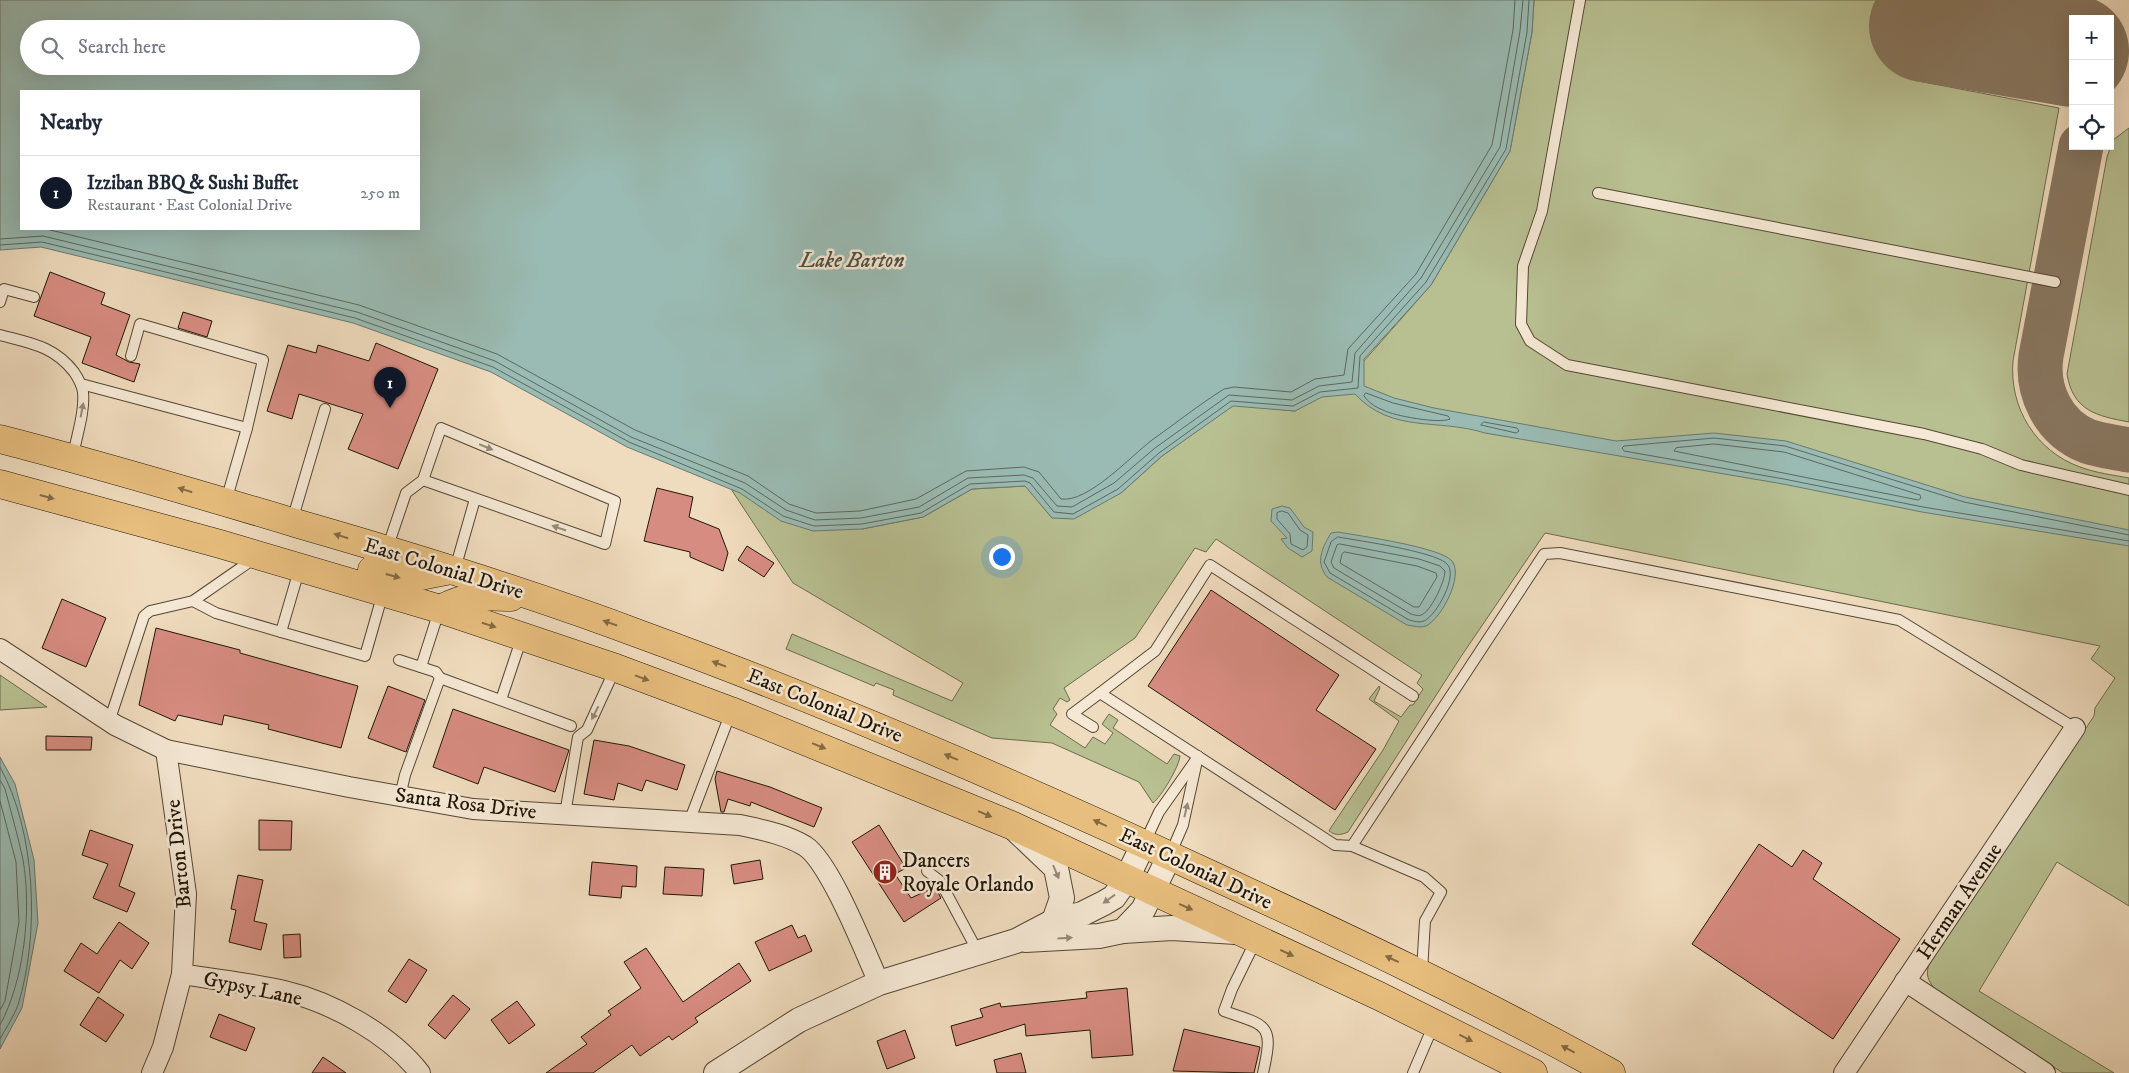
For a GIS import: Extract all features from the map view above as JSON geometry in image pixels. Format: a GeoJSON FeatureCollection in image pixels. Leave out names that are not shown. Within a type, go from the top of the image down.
{"type":"FeatureCollection","features":[{"type":"Feature","properties":{"kind":"highway","name":"East Colonial Drive"},"geometry":{"type":"LineString","coordinates":[[0,440],[72,458],[455,570],[643,635],[862,719],[951,756],[1144,843],[1422,973],[1611,1073]]}},
{"type":"Feature","properties":{"kind":"highway","name":"East Colonial Drive"},"geometry":{"type":"LineString","coordinates":[[0,484],[259,555],[440,609],[616,668],[732,711],[1011,825],[1434,1023],[1533,1073]]}},
{"type":"Feature","properties":{"kind":"highway"},"geometry":{"type":"LineString","coordinates":[[177,532],[211,525],[225,527],[405,579],[455,570]]}},
{"type":"Feature","properties":{"kind":"highway"},"geometry":{"type":"LineString","coordinates":[[440,609],[463,598],[482,596],[537,598]]}},
{"type":"Feature","properties":{"kind":"street","name":"Santa Rosa Drive"},"geometry":{"type":"LineString","coordinates":[[0,650],[109,722],[166,750],[473,809],[740,825],[780,834],[806,847],[825,868],[879,983]]}},
{"type":"Feature","properties":{"kind":"street","name":"Herman Avenue"},"geometry":{"type":"LineString","coordinates":[[1844,1073],[2075,728]]}},
{"type":"Feature","properties":{"kind":"street","name":"Barton Drive"},"geometry":{"type":"LineString","coordinates":[[152,1073],[163,1047],[182,974],[186,894],[166,750]]}},
{"type":"Feature","properties":{"kind":"street"},"geometry":{"type":"LineString","coordinates":[[1011,825],[1056,868],[1062,898],[1054,921]]}},
{"type":"Feature","properties":{"kind":"street"},"geometry":{"type":"LineString","coordinates":[[716,1073],[799,1020],[879,983],[1016,941],[1054,921],[1082,914],[1104,903],[1114,897],[1126,880],[1144,843]]}},
{"type":"Feature","properties":{"kind":"street"},"geometry":{"type":"LineString","coordinates":[[1123,932],[1143,910],[1170,855]]}},
{"type":"Feature","properties":{"kind":"street"},"geometry":{"type":"LineString","coordinates":[[1016,941],[1099,936],[1172,928],[1250,936]]}},
{"type":"Feature","properties":{"kind":"street","name":"Gypsy Lane"},"geometry":{"type":"LineString","coordinates":[[182,974],[285,991],[333,1008],[384,1038],[420,1073]]}},
{"type":"Feature","properties":{"kind":"street"},"geometry":{"type":"LineString","coordinates":[[1905,981],[2045,1073]]}},
{"type":"Feature","properties":{"kind":"lane"},"geometry":{"type":"LineString","coordinates":[[1580,0],[1542,211],[1523,266],[1521,324],[1530,341],[1567,365],[1924,434],[1982,449],[2021,465],[2129,490]]}},
{"type":"Feature","properties":{"kind":"lane"},"geometry":{"type":"LineString","coordinates":[[1598,193],[2055,282]]}},
{"type":"Feature","properties":{"kind":"lane"},"geometry":{"type":"LineString","coordinates":[[0,302],[4,288],[34,296]]}},
{"type":"Feature","properties":{"kind":"lane"},"geometry":{"type":"LineString","coordinates":[[131,356],[140,324],[263,360],[226,502]]}},
{"type":"Feature","properties":{"kind":"lane"},"geometry":{"type":"LineString","coordinates":[[0,335],[54,352],[64,360],[81,384],[83,401],[72,458]]}},
{"type":"Feature","properties":{"kind":"lane"},"geometry":{"type":"LineString","coordinates":[[81,384],[246,428]]}},
{"type":"Feature","properties":{"kind":"lane"},"geometry":{"type":"LineString","coordinates":[[292,522],[325,410]]}},
{"type":"Feature","properties":{"kind":"lane"},"geometry":{"type":"LineString","coordinates":[[386,550],[406,493],[423,480],[441,428],[615,501],[605,544],[423,480]]}},
{"type":"Feature","properties":{"kind":"lane"},"geometry":{"type":"LineString","coordinates":[[455,570],[475,499]]}},
{"type":"Feature","properties":{"kind":"lane"},"geometry":{"type":"LineString","coordinates":[[1352,846],[1544,554],[1560,553],[1899,620],[2075,728]]}},
{"type":"Feature","properties":{"kind":"lane"},"geometry":{"type":"LineString","coordinates":[[109,722],[144,616],[150,611],[193,601],[259,555]]}},
{"type":"Feature","properties":{"kind":"lane"},"geometry":{"type":"LineString","coordinates":[[1093,727],[1072,714],[1155,651],[1210,566],[1413,696]]}},
{"type":"Feature","properties":{"kind":"lane"},"geometry":{"type":"LineString","coordinates":[[281,632],[300,567]]}},
{"type":"Feature","properties":{"kind":"lane"},"geometry":{"type":"LineString","coordinates":[[193,601],[216,613],[365,656],[383,592]]}},
{"type":"Feature","properties":{"kind":"lane"},"geometry":{"type":"LineString","coordinates":[[422,667],[440,609]]}},
{"type":"Feature","properties":{"kind":"lane"},"geometry":{"type":"LineString","coordinates":[[501,700],[522,636]]}},
{"type":"Feature","properties":{"kind":"lane"},"geometry":{"type":"LineString","coordinates":[[399,660],[436,672],[440,678],[571,726]]}},
{"type":"Feature","properties":{"kind":"lane"},"geometry":{"type":"LineString","coordinates":[[565,814],[578,737],[587,730],[616,668]]}},
{"type":"Feature","properties":{"kind":"lane"},"geometry":{"type":"LineString","coordinates":[[400,796],[405,775],[440,678]]}},
{"type":"Feature","properties":{"kind":"lane"},"geometry":{"type":"LineString","coordinates":[[1100,693],[1335,845],[1352,846],[1424,877],[1441,892],[1425,920],[1422,973]]}},
{"type":"Feature","properties":{"kind":"lane"},"geometry":{"type":"LineString","coordinates":[[689,822],[732,711]]}},
{"type":"Feature","properties":{"kind":"lane"},"geometry":{"type":"LineString","coordinates":[[1144,843],[1159,812],[1198,756]]}},
{"type":"Feature","properties":{"kind":"lane"},"geometry":{"type":"LineString","coordinates":[[1170,855],[1183,825],[1198,756]]}},
{"type":"Feature","properties":{"kind":"lane"},"geometry":{"type":"LineString","coordinates":[[927,871],[940,881],[978,952]]}},
{"type":"Feature","properties":{"kind":"lane"},"geometry":{"type":"LineString","coordinates":[[1250,936],[1224,1011],[1259,1023],[1267,1032],[1268,1039],[1263,1073]]}},
{"type":"Feature","properties":{"kind":"lane"},"geometry":{"type":"LineString","coordinates":[[1414,1073],[1434,1023]]}},
{"type":"Feature","properties":{"kind":"green space"},"geometry":{"type":"Polygon","coordinates":[[[1534,0],[1927,0],[1913,80],[2059,108],[2013,361],[2013,378],[2021,411],[2028,426],[2050,450],[2064,460],[2080,467],[2129,478],[2129,906],[2057,862],[1979,991],[2114,1073],[2063,1073],[1934,988],[1927,974],[1932,959],[2094,716],[2095,708],[2115,678],[2091,659],[2100,646],[1545,533],[1462,655],[1348,832],[1343,834],[1334,834],[1329,831],[1383,750],[1399,721],[1369,699],[1379,686],[1380,688],[1374,701],[1401,717],[1410,705],[1413,705],[1423,689],[1417,683],[1422,675],[1216,539],[1206,552],[1195,548],[1135,638],[1064,688],[1070,700],[1067,702],[1060,698],[1053,709],[1057,714],[1050,725],[1085,748],[1093,737],[1105,744],[1113,733],[1102,724],[1109,714],[1118,720],[1113,728],[1167,764],[1174,754],[1180,756],[1169,781],[1153,803],[1139,782],[1052,743],[992,738],[893,695],[894,690],[876,683],[874,686],[786,649],[792,634],[952,701],[963,683],[793,583],[731,489],[862,529],[923,517],[972,489],[1026,486],[1052,518],[1121,493],[1162,456],[1233,405],[1295,411],[1348,379],[1431,285],[1510,151],[1532,32],[1534,0]]]}},
{"type":"Feature","properties":{"kind":"green space"},"geometry":{"type":"Polygon","coordinates":[[[2129,128],[2129,422],[2088,410],[2075,396],[2067,374],[2107,157],[2109,150],[2114,150],[2114,139],[2129,128]]]}},
{"type":"Feature","properties":{"kind":"green space"},"geometry":{"type":"Polygon","coordinates":[[[0,675],[47,707],[0,710],[0,675]]]}},
{"type":"Feature","properties":{"kind":"water","name":"Lake Barton"},"geometry":{"type":"Polygon","coordinates":[[[0,0],[1534,0],[1532,32],[1510,151],[1431,285],[1364,359],[1364,386],[1394,398],[1434,408],[1616,441],[1714,433],[1786,441],[1965,497],[2129,530],[2129,546],[1922,512],[1783,484],[1450,426],[1400,420],[1384,415],[1369,407],[1355,394],[1322,397],[1295,411],[1233,406],[1162,456],[1121,493],[1074,519],[1052,518],[1025,486],[972,489],[923,517],[862,529],[813,531],[781,521],[740,493],[627,447],[491,372],[353,323],[41,247],[0,250],[0,0]]]}},
{"type":"Feature","properties":{"kind":"water"},"geometry":{"type":"Polygon","coordinates":[[[1282,506],[1290,508],[1304,527],[1313,532],[1312,551],[1302,557],[1288,548],[1281,539],[1287,538],[1271,521],[1272,509],[1282,506]]]}},
{"type":"Feature","properties":{"kind":"water"},"geometry":{"type":"Polygon","coordinates":[[[1338,532],[1381,539],[1432,551],[1452,561],[1455,568],[1453,586],[1444,606],[1432,622],[1426,626],[1419,627],[1407,625],[1327,577],[1321,566],[1321,555],[1331,533],[1338,532]]]}},
{"type":"Feature","properties":{"kind":"water"},"geometry":{"type":"Polygon","coordinates":[[[0,757],[15,784],[34,860],[38,923],[22,1008],[0,1049],[0,757]]]}},
{"type":"Feature","properties":{"kind":"building"},"geometry":{"type":"Polygon","coordinates":[[[50,272],[105,293],[101,304],[130,315],[116,355],[129,362],[140,364],[134,382],[82,363],[91,337],[34,316],[50,272]]]}},
{"type":"Feature","properties":{"kind":"building"},"geometry":{"type":"Polygon","coordinates":[[[183,312],[212,321],[207,337],[178,328],[183,312]]]}},
{"type":"Feature","properties":{"kind":"building"},"geometry":{"type":"Polygon","coordinates":[[[376,343],[438,369],[398,469],[348,449],[363,414],[299,394],[292,419],[267,411],[288,345],[316,353],[318,345],[369,361],[376,343]]]}},
{"type":"Feature","properties":{"kind":"building"},"geometry":{"type":"Polygon","coordinates":[[[657,488],[693,497],[689,517],[719,529],[728,553],[723,571],[690,557],[690,552],[644,541],[657,488]]]}},
{"type":"Feature","properties":{"kind":"building"},"geometry":{"type":"Polygon","coordinates":[[[747,546],[774,563],[764,577],[738,560],[747,546]]]}},
{"type":"Feature","properties":{"kind":"building"},"geometry":{"type":"Polygon","coordinates":[[[1211,590],[1339,675],[1316,710],[1376,749],[1335,810],[1148,686],[1211,590]]]}},
{"type":"Feature","properties":{"kind":"building"},"geometry":{"type":"Polygon","coordinates":[[[62,599],[106,618],[86,667],[42,648],[62,599]]]}},
{"type":"Feature","properties":{"kind":"building"},"geometry":{"type":"Polygon","coordinates":[[[156,628],[240,650],[240,653],[358,686],[341,748],[268,729],[269,725],[224,715],[222,725],[178,715],[175,721],[139,705],[156,628]]]}},
{"type":"Feature","properties":{"kind":"building"},"geometry":{"type":"Polygon","coordinates":[[[388,686],[425,700],[406,752],[368,738],[388,686]]]}},
{"type":"Feature","properties":{"kind":"building"},"geometry":{"type":"Polygon","coordinates":[[[453,709],[569,750],[555,792],[484,767],[478,784],[433,767],[453,709]]]}},
{"type":"Feature","properties":{"kind":"building"},"geometry":{"type":"Polygon","coordinates":[[[46,736],[92,737],[91,750],[46,750],[46,736]]]}},
{"type":"Feature","properties":{"kind":"building"},"geometry":{"type":"Polygon","coordinates":[[[594,740],[629,746],[685,765],[677,790],[646,780],[642,791],[618,783],[614,800],[584,794],[594,740]]]}},
{"type":"Feature","properties":{"kind":"building"},"geometry":{"type":"Polygon","coordinates":[[[717,771],[770,787],[822,808],[814,827],[751,802],[750,806],[728,799],[724,812],[721,812],[715,779],[717,771]]]}},
{"type":"Feature","properties":{"kind":"building"},"geometry":{"type":"Polygon","coordinates":[[[259,820],[292,821],[291,850],[259,850],[259,820]]]}},
{"type":"Feature","properties":{"kind":"building","name":"Dancers Royale Orlando"},"geometry":{"type":"Polygon","coordinates":[[[879,825],[906,868],[895,874],[911,898],[935,887],[941,898],[904,922],[852,842],[879,825]]]}},
{"type":"Feature","properties":{"kind":"building"},"geometry":{"type":"Polygon","coordinates":[[[90,830],[133,845],[119,886],[135,893],[127,912],[93,898],[108,864],[82,855],[90,830]]]}},
{"type":"Feature","properties":{"kind":"building"},"geometry":{"type":"Polygon","coordinates":[[[1759,844],[1792,867],[1803,850],[1822,863],[1813,879],[1900,939],[1833,1039],[1692,944],[1759,844]]]}},
{"type":"Feature","properties":{"kind":"building"},"geometry":{"type":"Polygon","coordinates":[[[760,860],[763,879],[734,884],[731,865],[760,860]]]}},
{"type":"Feature","properties":{"kind":"building"},"geometry":{"type":"Polygon","coordinates":[[[592,862],[637,866],[636,887],[622,886],[621,898],[589,895],[592,862]]]}},
{"type":"Feature","properties":{"kind":"building"},"geometry":{"type":"Polygon","coordinates":[[[665,867],[704,869],[702,896],[663,894],[665,867]]]}},
{"type":"Feature","properties":{"kind":"building"},"geometry":{"type":"Polygon","coordinates":[[[238,875],[263,880],[254,921],[267,924],[261,950],[229,942],[236,910],[231,909],[238,875]]]}},
{"type":"Feature","properties":{"kind":"building"},"geometry":{"type":"Polygon","coordinates":[[[119,922],[149,943],[132,969],[120,960],[99,993],[64,971],[81,943],[97,954],[119,922]]]}},
{"type":"Feature","properties":{"kind":"building"},"geometry":{"type":"Polygon","coordinates":[[[792,925],[798,938],[805,935],[812,951],[769,971],[755,942],[792,925]]]}},
{"type":"Feature","properties":{"kind":"building"},"geometry":{"type":"Polygon","coordinates":[[[300,934],[301,957],[284,958],[283,935],[300,934]]]}},
{"type":"Feature","properties":{"kind":"building"},"geometry":{"type":"Polygon","coordinates":[[[646,948],[683,1002],[739,963],[751,981],[695,1018],[698,1022],[672,1040],[669,1036],[640,1056],[632,1045],[593,1073],[546,1073],[587,1044],[581,1037],[611,1015],[608,1011],[641,988],[624,962],[646,948]]]}},
{"type":"Feature","properties":{"kind":"building"},"geometry":{"type":"Polygon","coordinates":[[[409,959],[427,970],[406,1003],[388,991],[409,959]]]}},
{"type":"Feature","properties":{"kind":"building"},"geometry":{"type":"Polygon","coordinates":[[[1127,988],[1133,1055],[1092,1058],[1090,1030],[1026,1036],[1025,1024],[956,1046],[951,1026],[983,1017],[980,1009],[1000,1003],[1001,1007],[1087,998],[1086,992],[1127,988]]]}},
{"type":"Feature","properties":{"kind":"building"},"geometry":{"type":"Polygon","coordinates":[[[453,995],[470,1009],[445,1039],[428,1025],[453,995]]]}},
{"type":"Feature","properties":{"kind":"building"},"geometry":{"type":"Polygon","coordinates":[[[98,997],[124,1015],[106,1042],[80,1025],[98,997]]]}},
{"type":"Feature","properties":{"kind":"building"},"geometry":{"type":"Polygon","coordinates":[[[517,1001],[535,1025],[509,1044],[491,1020],[517,1001]]]}},
{"type":"Feature","properties":{"kind":"building"},"geometry":{"type":"Polygon","coordinates":[[[219,1014],[255,1028],[246,1051],[210,1037],[219,1014]]]}},
{"type":"Feature","properties":{"kind":"building"},"geometry":{"type":"Polygon","coordinates":[[[1184,1029],[1260,1047],[1254,1073],[1173,1071],[1184,1029]]]}},
{"type":"Feature","properties":{"kind":"building"},"geometry":{"type":"Polygon","coordinates":[[[905,1030],[915,1058],[887,1069],[877,1041],[905,1030]]]}},
{"type":"Feature","properties":{"kind":"building"},"geometry":{"type":"Polygon","coordinates":[[[1021,1053],[1026,1073],[997,1073],[994,1060],[1021,1053]]]}},
{"type":"Feature","properties":{"kind":"building"},"geometry":{"type":"Polygon","coordinates":[[[323,1057],[346,1073],[312,1073],[323,1057]]]}},
{"type":"Feature","properties":{"kind":"taxiway"},"geometry":{"type":"LineString","coordinates":[[2080,150],[2041,356],[2041,382],[2044,395],[2056,417],[2075,435],[2092,443],[2129,450]]}},
{"type":"Feature","properties":{"kind":"runway"},"geometry":{"type":"LineString","coordinates":[[1925,26],[2069,50]]}},
{"type":"Feature","properties":{"kind":"place","name":"Izziban BBQ & Sushi Buffet"},"geometry":{"type":"Point","coordinates":[390,408]}},
{"type":"Feature","properties":{"kind":"place","name":"Dancers Royale Orlando"},"geometry":{"type":"Point","coordinates":[885,872]}}]}
